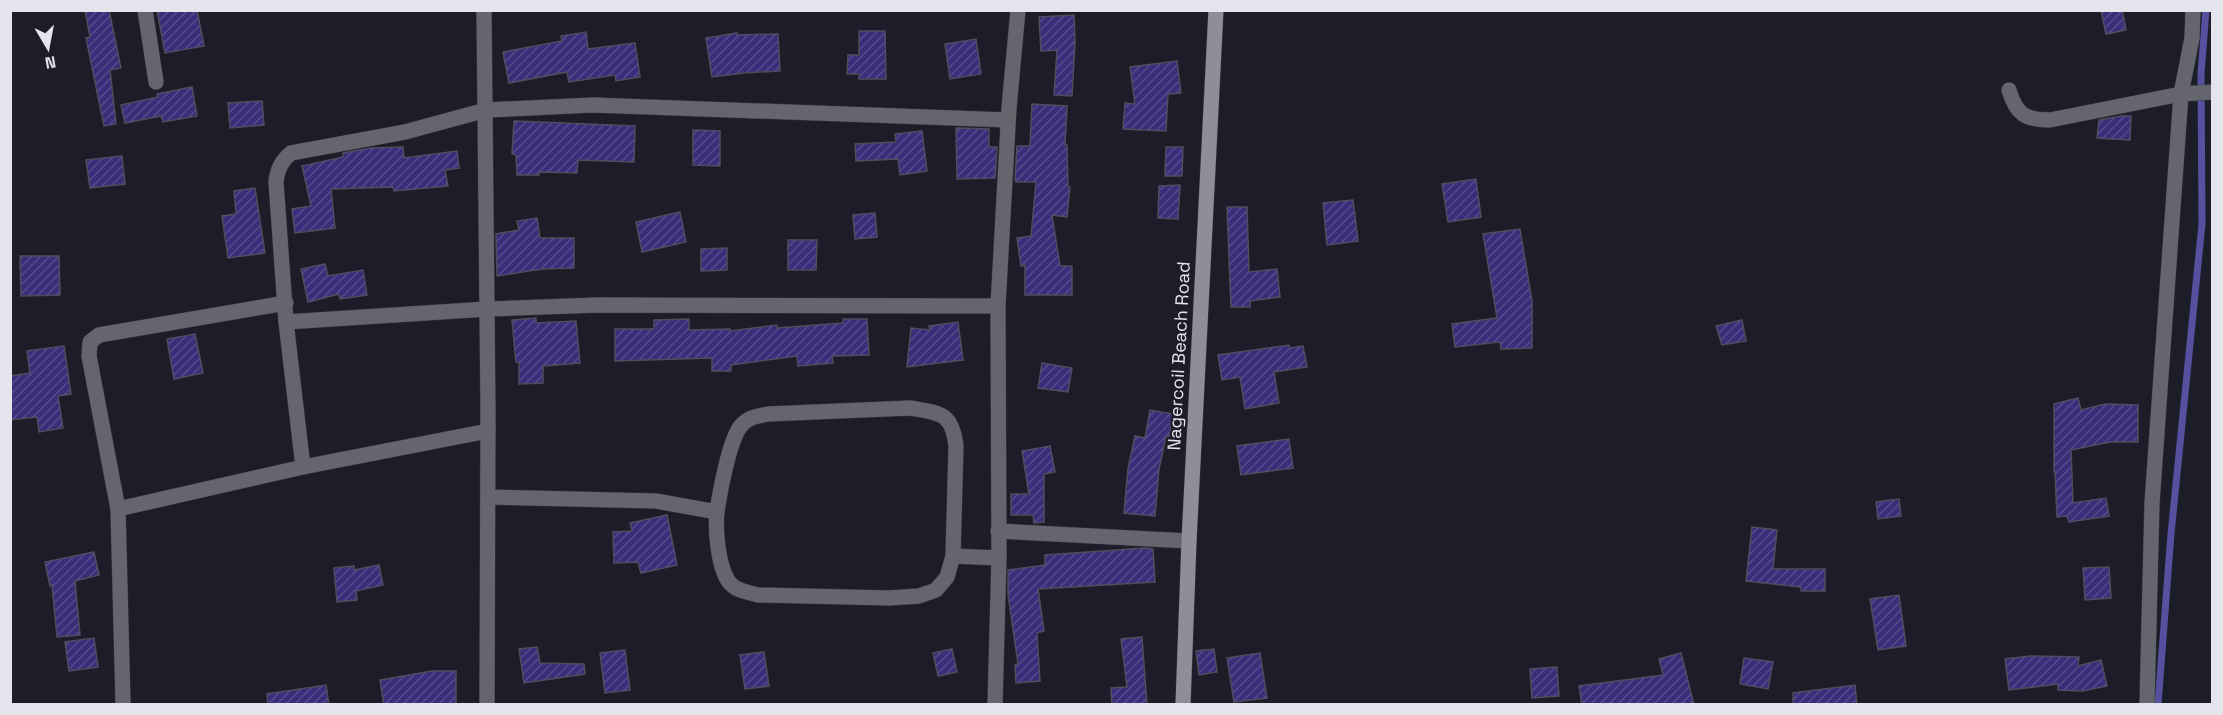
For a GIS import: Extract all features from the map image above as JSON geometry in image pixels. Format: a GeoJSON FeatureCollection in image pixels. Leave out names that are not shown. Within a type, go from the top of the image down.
{"type":"FeatureCollection","features":[{"type":"Feature","properties":{"kind":"main road","name":"Nagercoil Beach Road"},"geometry":{"type":"LineString","coordinates":[[1183,705],[1216,10]]}},
{"type":"Feature","properties":{"kind":"street"},"geometry":{"type":"LineString","coordinates":[[145,10],[156,82]]}},
{"type":"Feature","properties":{"kind":"street"},"geometry":{"type":"LineString","coordinates":[[484,10],[488,431],[487,705]]}},
{"type":"Feature","properties":{"kind":"street"},"geometry":{"type":"LineString","coordinates":[[995,705],[999,558],[998,306],[1008,120],[1018,10]]}},
{"type":"Feature","properties":{"kind":"street"},"geometry":{"type":"LineString","coordinates":[[2147,705],[2152,503],[2193,10]]}},
{"type":"Feature","properties":{"kind":"street"},"geometry":{"type":"LineString","coordinates":[[2009,90],[2013,104],[2023,115],[2032,120],[2050,120],[2186,94],[2212,92]]}},
{"type":"Feature","properties":{"kind":"street"},"geometry":{"type":"LineString","coordinates":[[303,467],[286,322],[276,182],[284,158],[291,153],[405,132],[486,110],[593,105],[1008,120]]}},
{"type":"Feature","properties":{"kind":"street"},"geometry":{"type":"LineString","coordinates":[[123,705],[118,509],[89,356],[90,342],[99,335],[285,303]]}},
{"type":"Feature","properties":{"kind":"street"},"geometry":{"type":"LineString","coordinates":[[286,322],[487,309],[597,305],[998,306]]}},
{"type":"Feature","properties":{"kind":"street"},"geometry":{"type":"LineString","coordinates":[[910,408],[935,412],[947,418],[954,428],[956,446],[953,556],[947,577],[936,590],[919,596],[889,598],[758,595],[738,590],[729,582],[720,563],[717,512],[731,446],[740,426],[750,418],[768,414],[910,408]]}},
{"type":"Feature","properties":{"kind":"street"},"geometry":{"type":"LineString","coordinates":[[118,509],[303,467],[488,431]]}},
{"type":"Feature","properties":{"kind":"street"},"geometry":{"type":"LineString","coordinates":[[488,497],[656,501],[717,512]]}},
{"type":"Feature","properties":{"kind":"street"},"geometry":{"type":"LineString","coordinates":[[998,531],[1189,541]]}},
{"type":"Feature","properties":{"kind":"street"},"geometry":{"type":"LineString","coordinates":[[953,556],[999,558]]}},
{"type":"Feature","properties":{"kind":"building"},"geometry":{"type":"Polygon","coordinates":[[[85,10],[109,10],[121,68],[110,70],[116,124],[104,126],[86,38],[90,37],[85,10]]]}},
{"type":"Feature","properties":{"kind":"building"},"geometry":{"type":"Polygon","coordinates":[[[157,10],[197,10],[204,46],[165,53],[157,10]]]}},
{"type":"Feature","properties":{"kind":"building"},"geometry":{"type":"Polygon","coordinates":[[[2101,10],[2122,10],[2126,30],[2106,34],[2101,10]]]}},
{"type":"Feature","properties":{"kind":"building"},"geometry":{"type":"Polygon","coordinates":[[[1074,15],[1072,96],[1054,95],[1057,50],[1041,51],[1039,17],[1074,15]]]}},
{"type":"Feature","properties":{"kind":"building"},"geometry":{"type":"Polygon","coordinates":[[[859,31],[885,31],[886,79],[859,79],[859,74],[847,74],[848,55],[859,55],[859,31]]]}},
{"type":"Feature","properties":{"kind":"building"},"geometry":{"type":"Polygon","coordinates":[[[586,32],[588,49],[635,43],[640,77],[616,81],[615,75],[569,82],[567,72],[509,83],[503,52],[562,41],[561,36],[586,32]]]}},
{"type":"Feature","properties":{"kind":"building"},"geometry":{"type":"Polygon","coordinates":[[[737,33],[737,35],[778,34],[780,71],[712,77],[706,38],[737,33]]]}},
{"type":"Feature","properties":{"kind":"building"},"geometry":{"type":"Polygon","coordinates":[[[976,39],[981,74],[950,79],[945,44],[976,39]]]}},
{"type":"Feature","properties":{"kind":"building"},"geometry":{"type":"Polygon","coordinates":[[[1177,61],[1181,93],[1168,94],[1166,131],[1123,129],[1125,103],[1135,104],[1130,67],[1177,61]]]}},
{"type":"Feature","properties":{"kind":"building"},"geometry":{"type":"Polygon","coordinates":[[[192,87],[197,116],[163,122],[161,116],[125,123],[121,105],[158,97],[157,94],[192,87]]]}},
{"type":"Feature","properties":{"kind":"building"},"geometry":{"type":"Polygon","coordinates":[[[262,101],[264,125],[230,128],[228,103],[262,101]]]}},
{"type":"Feature","properties":{"kind":"building"},"geometry":{"type":"Polygon","coordinates":[[[1032,104],[1067,106],[1065,145],[1067,145],[1068,187],[1070,187],[1067,217],[1052,215],[1060,266],[1072,266],[1072,295],[1025,295],[1025,265],[1021,266],[1017,238],[1031,236],[1036,182],[1016,182],[1015,178],[1017,146],[1030,146],[1032,104]]]}},
{"type":"Feature","properties":{"kind":"building"},"geometry":{"type":"Polygon","coordinates":[[[2131,116],[2130,140],[2097,138],[2099,120],[2131,116]]]}},
{"type":"Feature","properties":{"kind":"building"},"geometry":{"type":"Polygon","coordinates":[[[514,121],[635,126],[634,162],[578,160],[577,173],[539,172],[539,175],[517,175],[516,155],[512,154],[514,121]]]}},
{"type":"Feature","properties":{"kind":"building"},"geometry":{"type":"Polygon","coordinates":[[[956,128],[989,129],[989,147],[997,147],[995,178],[957,179],[956,128]]]}},
{"type":"Feature","properties":{"kind":"building"},"geometry":{"type":"Polygon","coordinates":[[[693,130],[720,131],[720,166],[693,165],[693,130]]]}},
{"type":"Feature","properties":{"kind":"building"},"geometry":{"type":"Polygon","coordinates":[[[922,131],[927,171],[900,175],[898,159],[856,161],[855,144],[896,142],[895,134],[922,131]]]}},
{"type":"Feature","properties":{"kind":"building"},"geometry":{"type":"Polygon","coordinates":[[[403,147],[404,158],[457,151],[459,168],[445,170],[448,186],[394,191],[393,187],[331,189],[335,228],[295,233],[292,209],[311,206],[302,166],[343,157],[343,153],[371,148],[403,147]]]}},
{"type":"Feature","properties":{"kind":"building"},"geometry":{"type":"Polygon","coordinates":[[[1166,147],[1183,147],[1182,176],[1165,176],[1166,147]]]}},
{"type":"Feature","properties":{"kind":"building"},"geometry":{"type":"Polygon","coordinates":[[[122,156],[125,184],[90,188],[86,160],[122,156]]]}},
{"type":"Feature","properties":{"kind":"building"},"geometry":{"type":"Polygon","coordinates":[[[1476,179],[1481,217],[1448,222],[1442,184],[1476,179]]]}},
{"type":"Feature","properties":{"kind":"building"},"geometry":{"type":"Polygon","coordinates":[[[1180,185],[1178,219],[1158,218],[1159,186],[1180,185]]]}},
{"type":"Feature","properties":{"kind":"building"},"geometry":{"type":"Polygon","coordinates":[[[255,188],[265,253],[228,258],[222,216],[236,214],[234,191],[255,188]]]}},
{"type":"Feature","properties":{"kind":"building"},"geometry":{"type":"Polygon","coordinates":[[[1353,200],[1358,241],[1327,245],[1323,203],[1353,200]]]}},
{"type":"Feature","properties":{"kind":"building"},"geometry":{"type":"Polygon","coordinates":[[[1227,207],[1247,207],[1249,272],[1277,269],[1280,297],[1250,301],[1250,307],[1231,307],[1227,207]]]}},
{"type":"Feature","properties":{"kind":"building"},"geometry":{"type":"Polygon","coordinates":[[[680,212],[686,242],[642,252],[636,222],[680,212]]]}},
{"type":"Feature","properties":{"kind":"building"},"geometry":{"type":"Polygon","coordinates":[[[875,213],[877,237],[855,239],[853,215],[875,213]]]}},
{"type":"Feature","properties":{"kind":"building"},"geometry":{"type":"Polygon","coordinates":[[[537,218],[540,238],[574,238],[574,268],[542,269],[497,276],[496,234],[519,230],[517,221],[537,218]]]}},
{"type":"Feature","properties":{"kind":"building"},"geometry":{"type":"Polygon","coordinates":[[[1520,229],[1532,301],[1532,348],[1501,349],[1500,342],[1455,347],[1452,324],[1497,318],[1483,234],[1520,229]]]}},
{"type":"Feature","properties":{"kind":"building"},"geometry":{"type":"Polygon","coordinates":[[[788,240],[817,240],[816,270],[788,270],[788,240]]]}},
{"type":"Feature","properties":{"kind":"building"},"geometry":{"type":"Polygon","coordinates":[[[727,248],[727,270],[701,271],[701,249],[727,248]]]}},
{"type":"Feature","properties":{"kind":"building"},"geometry":{"type":"Polygon","coordinates":[[[20,256],[59,256],[60,295],[21,296],[20,256]]]}},
{"type":"Feature","properties":{"kind":"building"},"geometry":{"type":"Polygon","coordinates":[[[325,264],[328,276],[363,270],[367,295],[340,299],[339,294],[308,302],[301,269],[325,264]]]}},
{"type":"Feature","properties":{"kind":"building"},"geometry":{"type":"Polygon","coordinates":[[[536,318],[536,323],[576,321],[580,363],[543,366],[543,383],[519,384],[519,362],[516,362],[512,320],[536,318]]]}},
{"type":"Feature","properties":{"kind":"building"},"geometry":{"type":"Polygon","coordinates":[[[689,319],[689,330],[730,329],[730,331],[777,325],[777,328],[843,323],[843,319],[867,319],[869,355],[832,356],[833,363],[798,366],[797,356],[731,365],[731,371],[712,371],[712,358],[615,361],[615,329],[654,329],[654,320],[689,319]]]}},
{"type":"Feature","properties":{"kind":"building"},"geometry":{"type":"Polygon","coordinates":[[[1742,320],[1746,341],[1722,345],[1716,326],[1742,320]]]}},
{"type":"Feature","properties":{"kind":"building"},"geometry":{"type":"Polygon","coordinates":[[[958,322],[963,360],[907,367],[911,328],[930,330],[929,326],[958,322]]]}},
{"type":"Feature","properties":{"kind":"building"},"geometry":{"type":"Polygon","coordinates":[[[195,334],[203,373],[174,379],[167,339],[195,334]]]}},
{"type":"Feature","properties":{"kind":"building"},"geometry":{"type":"Polygon","coordinates":[[[1289,345],[1290,348],[1303,346],[1307,367],[1274,372],[1279,403],[1245,409],[1240,377],[1222,380],[1218,355],[1289,345]]]}},
{"type":"Feature","properties":{"kind":"building"},"geometry":{"type":"Polygon","coordinates":[[[64,346],[71,394],[58,396],[63,428],[39,432],[37,417],[10,420],[10,376],[30,373],[27,351],[64,346]]]}},
{"type":"Feature","properties":{"kind":"building"},"geometry":{"type":"Polygon","coordinates":[[[1042,363],[1072,368],[1068,392],[1038,388],[1042,363]]]}},
{"type":"Feature","properties":{"kind":"building"},"geometry":{"type":"Polygon","coordinates":[[[2078,398],[2081,410],[2105,404],[2138,405],[2138,442],[2110,442],[2071,450],[2073,503],[2106,498],[2109,516],[2069,522],[2067,516],[2057,517],[2054,472],[2054,404],[2078,398]]]}},
{"type":"Feature","properties":{"kind":"building"},"geometry":{"type":"Polygon","coordinates":[[[1150,410],[1173,414],[1159,469],[1155,516],[1124,513],[1128,468],[1135,436],[1145,438],[1150,410]]]}},
{"type":"Feature","properties":{"kind":"building"},"geometry":{"type":"Polygon","coordinates":[[[1289,439],[1293,468],[1241,475],[1237,446],[1289,439]]]}},
{"type":"Feature","properties":{"kind":"building"},"geometry":{"type":"Polygon","coordinates":[[[1050,446],[1055,472],[1044,474],[1044,522],[1034,523],[1033,515],[1011,515],[1011,494],[1029,494],[1022,451],[1050,446]]]}},
{"type":"Feature","properties":{"kind":"building"},"geometry":{"type":"Polygon","coordinates":[[[1899,499],[1901,516],[1878,519],[1876,502],[1899,499]]]}},
{"type":"Feature","properties":{"kind":"building"},"geometry":{"type":"Polygon","coordinates":[[[667,515],[677,565],[641,573],[638,562],[614,563],[613,532],[632,531],[630,523],[667,515]]]}},
{"type":"Feature","properties":{"kind":"building"},"geometry":{"type":"Polygon","coordinates":[[[1752,527],[1777,530],[1773,569],[1825,569],[1825,591],[1801,591],[1801,587],[1746,581],[1752,527]]]}},
{"type":"Feature","properties":{"kind":"building"},"geometry":{"type":"Polygon","coordinates":[[[1153,549],[1155,582],[1038,589],[1044,631],[1037,633],[1040,681],[1016,683],[1015,665],[1018,664],[1008,594],[1008,570],[1045,565],[1045,555],[1153,549]]]}},
{"type":"Feature","properties":{"kind":"building"},"geometry":{"type":"Polygon","coordinates":[[[94,552],[99,575],[75,581],[80,635],[57,637],[52,585],[50,586],[45,562],[94,552]]]}},
{"type":"Feature","properties":{"kind":"building"},"geometry":{"type":"Polygon","coordinates":[[[379,565],[383,585],[356,591],[357,600],[337,602],[334,568],[354,566],[354,570],[379,565]]]}},
{"type":"Feature","properties":{"kind":"building"},"geometry":{"type":"Polygon","coordinates":[[[2109,567],[2111,598],[2085,600],[2083,568],[2109,567]]]}},
{"type":"Feature","properties":{"kind":"building"},"geometry":{"type":"Polygon","coordinates":[[[1899,595],[1906,646],[1878,650],[1870,599],[1899,595]]]}},
{"type":"Feature","properties":{"kind":"building"},"geometry":{"type":"Polygon","coordinates":[[[1142,637],[1147,705],[1112,705],[1111,688],[1127,687],[1121,639],[1142,637]]]}},
{"type":"Feature","properties":{"kind":"building"},"geometry":{"type":"Polygon","coordinates":[[[94,638],[98,667],[69,671],[65,642],[94,638]]]}},
{"type":"Feature","properties":{"kind":"building"},"geometry":{"type":"Polygon","coordinates":[[[537,647],[540,663],[584,664],[585,674],[524,683],[519,649],[537,647]]]}},
{"type":"Feature","properties":{"kind":"building"},"geometry":{"type":"Polygon","coordinates":[[[952,649],[957,672],[938,676],[933,653],[952,649]]]}},
{"type":"Feature","properties":{"kind":"building"},"geometry":{"type":"Polygon","coordinates":[[[1214,649],[1217,672],[1199,675],[1196,651],[1214,649]]]}},
{"type":"Feature","properties":{"kind":"building"},"geometry":{"type":"Polygon","coordinates":[[[625,650],[630,690],[605,693],[600,653],[625,650]]]}},
{"type":"Feature","properties":{"kind":"building"},"geometry":{"type":"Polygon","coordinates":[[[764,652],[769,686],[745,689],[740,655],[764,652]]]}},
{"type":"Feature","properties":{"kind":"building"},"geometry":{"type":"Polygon","coordinates":[[[1260,653],[1267,698],[1234,702],[1227,658],[1260,653]]]}},
{"type":"Feature","properties":{"kind":"building"},"geometry":{"type":"Polygon","coordinates":[[[1681,653],[1694,705],[1582,705],[1579,686],[1663,675],[1659,659],[1681,653]]]}},
{"type":"Feature","properties":{"kind":"building"},"geometry":{"type":"Polygon","coordinates":[[[2031,656],[2079,657],[2078,666],[2101,660],[2107,686],[2083,691],[2058,690],[2058,684],[2009,690],[2005,659],[2031,656]]]}},
{"type":"Feature","properties":{"kind":"building"},"geometry":{"type":"Polygon","coordinates":[[[1744,658],[1773,662],[1768,689],[1740,684],[1744,658]]]}},
{"type":"Feature","properties":{"kind":"building"},"geometry":{"type":"Polygon","coordinates":[[[1557,667],[1559,696],[1532,698],[1530,669],[1557,667]]]}},
{"type":"Feature","properties":{"kind":"building"},"geometry":{"type":"Polygon","coordinates":[[[432,671],[456,671],[456,705],[384,705],[380,680],[432,671]]]}},
{"type":"Feature","properties":{"kind":"building"},"geometry":{"type":"Polygon","coordinates":[[[326,685],[329,705],[268,705],[267,694],[326,685]]]}},
{"type":"Feature","properties":{"kind":"building"},"geometry":{"type":"Polygon","coordinates":[[[1855,685],[1857,705],[1793,705],[1793,693],[1855,685]]]}},
{"type":"Feature","properties":{"kind":"waterway"},"geometry":{"type":"LineString","coordinates":[[2158,704],[2171,534],[2202,224],[2201,74],[2206,10]]}}]}
